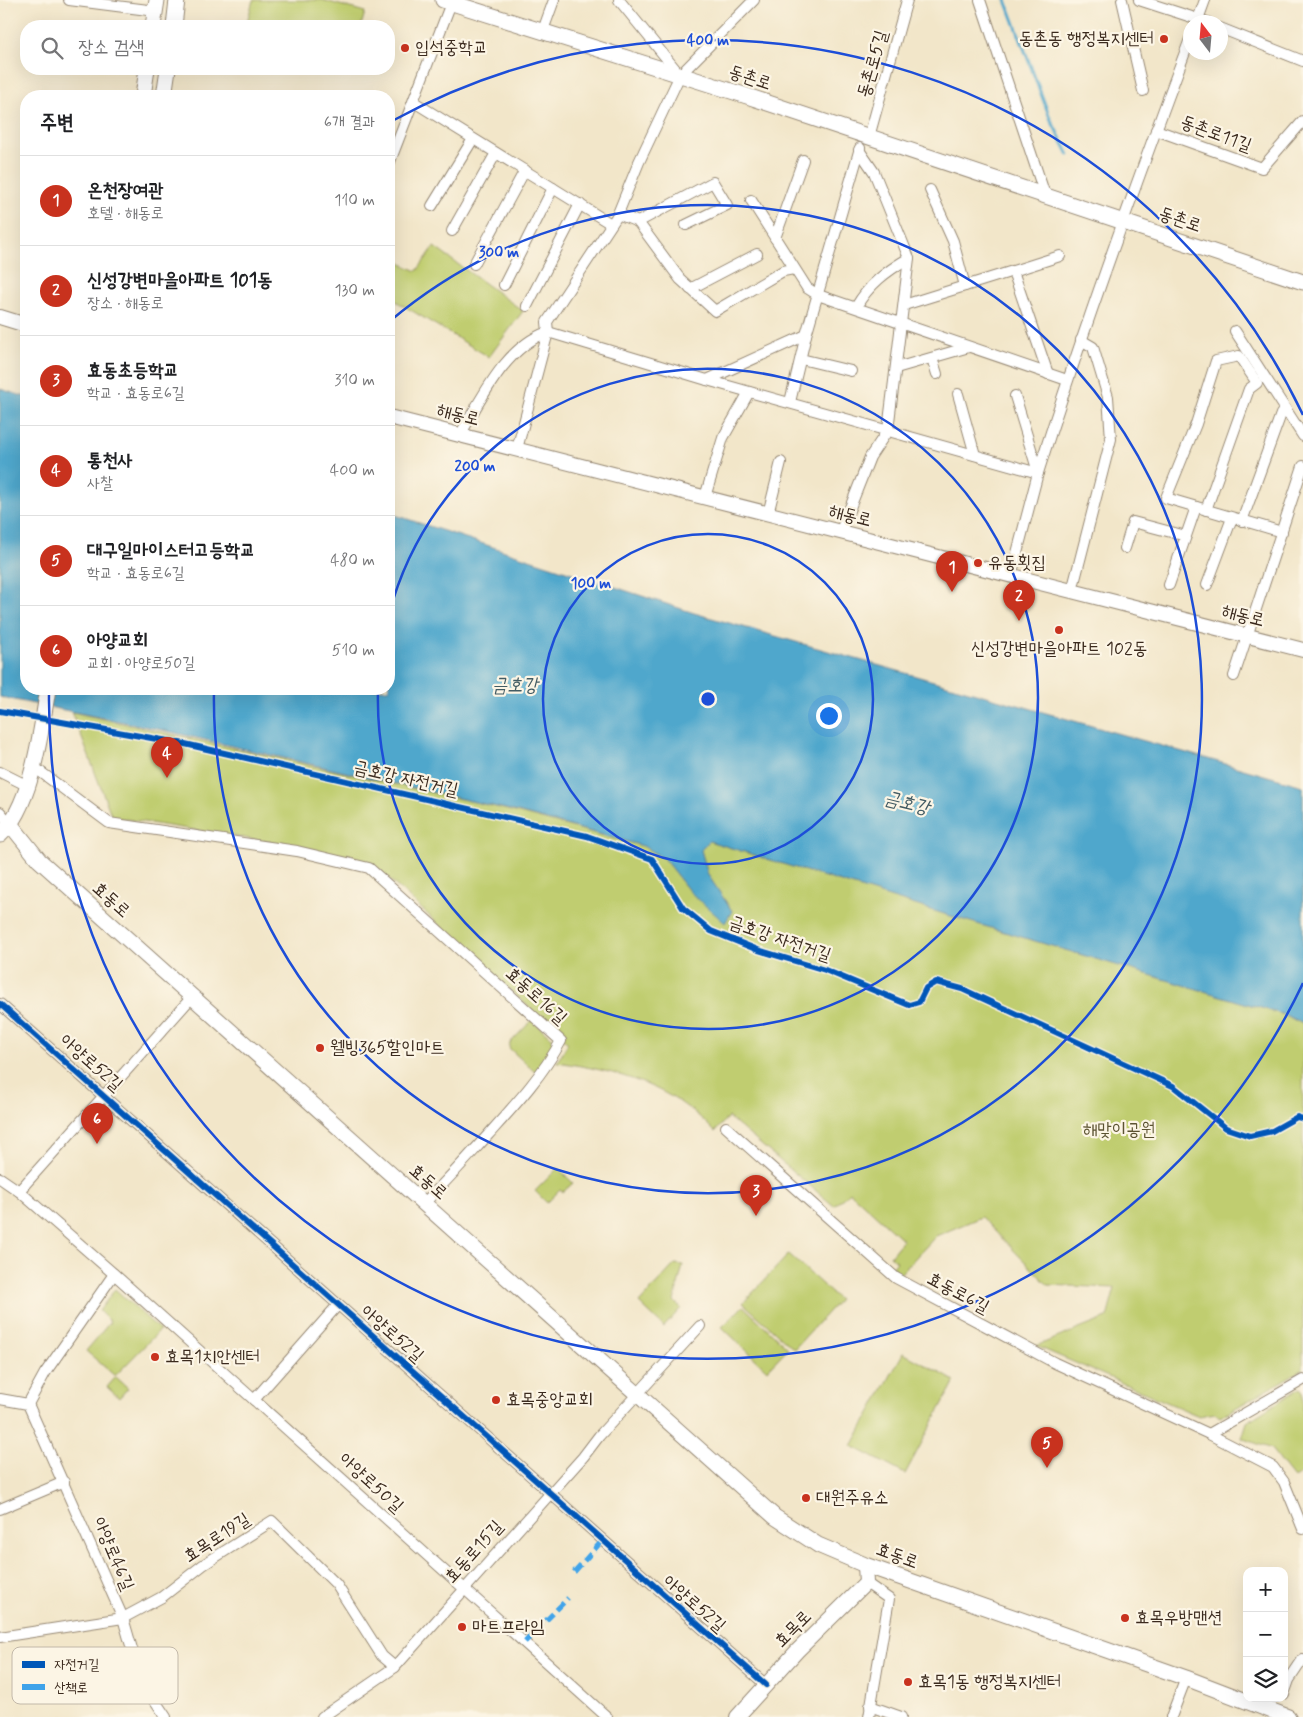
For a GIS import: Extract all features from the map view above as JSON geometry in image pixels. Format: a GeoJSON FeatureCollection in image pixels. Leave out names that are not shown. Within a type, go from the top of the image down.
{"type":"FeatureCollection","features":[{"type":"Feature","properties":{"kind":"main road"},"geometry":{"type":"LineString","coordinates":[[175,20],[177,0]]}},
{"type":"Feature","properties":{"kind":"main road","name":"동촌로"},"geometry":{"type":"LineString","coordinates":[[447,1],[866,136],[1303,282]]}},
{"type":"Feature","properties":{"kind":"main road"},"geometry":{"type":"LineString","coordinates":[[154,20],[156,5]]}},
{"type":"Feature","properties":{"kind":"main road"},"geometry":{"type":"LineString","coordinates":[[143,90],[146,75]]}},
{"type":"Feature","properties":{"kind":"main road"},"geometry":{"type":"LineString","coordinates":[[165,90],[167,75]]}},
{"type":"Feature","properties":{"kind":"main road"},"geometry":{"type":"LineString","coordinates":[[6,830],[28,786],[34,767],[47,695]]}},
{"type":"Feature","properties":{"kind":"main road","name":"효동로"},"geometry":{"type":"LineString","coordinates":[[6,830],[775,1517],[818,1545],[865,1565],[1186,1678],[1283,1715]]}},
{"type":"Feature","properties":{"kind":"street"},"geometry":{"type":"LineString","coordinates":[[69,0],[156,5]]}},
{"type":"Feature","properties":{"kind":"street"},"geometry":{"type":"LineString","coordinates":[[542,33],[554,0]]}},
{"type":"Feature","properties":{"kind":"street"},"geometry":{"type":"LineString","coordinates":[[619,0],[680,75]]}},
{"type":"Feature","properties":{"kind":"street"},"geometry":{"type":"LineString","coordinates":[[517,449],[548,332],[547,322],[618,214],[639,162],[680,75],[754,0]]}},
{"type":"Feature","properties":{"kind":"street","name":"동촌로5길"},"geometry":{"type":"LineString","coordinates":[[790,402],[806,335],[859,150],[866,136],[908,0]]}},
{"type":"Feature","properties":{"kind":"street"},"geometry":{"type":"LineString","coordinates":[[980,0],[1045,195]]}},
{"type":"Feature","properties":{"kind":"street"},"geometry":{"type":"LineString","coordinates":[[1122,0],[1143,91]]}},
{"type":"Feature","properties":{"kind":"street"},"geometry":{"type":"LineString","coordinates":[[1139,0],[1183,15]]}},
{"type":"Feature","properties":{"kind":"street"},"geometry":{"type":"LineString","coordinates":[[1202,15],[1205,0]]}},
{"type":"Feature","properties":{"kind":"street"},"geometry":{"type":"LineString","coordinates":[[395,149],[414,102],[447,1]]}},
{"type":"Feature","properties":{"kind":"street"},"geometry":{"type":"LineString","coordinates":[[1228,31],[1303,61]]}},
{"type":"Feature","properties":{"kind":"street","name":"동촌로11길"},"geometry":{"type":"LineString","coordinates":[[1011,576],[1038,473],[1067,380],[1122,221],[1183,58]]}},
{"type":"Feature","properties":{"kind":"street"},"geometry":{"type":"LineString","coordinates":[[414,102],[612,224]]}},
{"type":"Feature","properties":{"kind":"street","name":"동촌로11길"},"geometry":{"type":"LineString","coordinates":[[1156,130],[1262,168],[1303,120]]}},
{"type":"Feature","properties":{"kind":"street"},"geometry":{"type":"LineString","coordinates":[[432,206],[473,139]]}},
{"type":"Feature","properties":{"kind":"street"},"geometry":{"type":"LineString","coordinates":[[840,533],[870,457],[888,430],[909,258],[874,172],[859,150]]}},
{"type":"Feature","properties":{"kind":"street"},"geometry":{"type":"LineString","coordinates":[[452,231],[496,153]]}},
{"type":"Feature","properties":{"kind":"street"},"geometry":{"type":"LineString","coordinates":[[775,238],[803,160]]}},
{"type":"Feature","properties":{"kind":"street"},"geometry":{"type":"LineString","coordinates":[[474,264],[525,170]]}},
{"type":"Feature","properties":{"kind":"street"},"geometry":{"type":"LineString","coordinates":[[638,222],[713,182],[727,205],[686,225]]}},
{"type":"Feature","properties":{"kind":"street"},"geometry":{"type":"LineString","coordinates":[[504,285],[553,188]]}},
{"type":"Feature","properties":{"kind":"street"},"geometry":{"type":"LineString","coordinates":[[930,190],[953,241],[965,286]]}},
{"type":"Feature","properties":{"kind":"street"},"geometry":{"type":"LineString","coordinates":[[751,200],[807,288],[818,295],[1067,380]]}},
{"type":"Feature","properties":{"kind":"street"},"geometry":{"type":"LineString","coordinates":[[526,306],[580,204]]}},
{"type":"Feature","properties":{"kind":"street"},"geometry":{"type":"LineString","coordinates":[[618,214],[638,222],[680,279],[715,311],[784,271],[794,269]]}},
{"type":"Feature","properties":{"kind":"street"},"geometry":{"type":"LineString","coordinates":[[690,289],[757,254]]}},
{"type":"Feature","properties":{"kind":"street"},"geometry":{"type":"LineString","coordinates":[[904,305],[1060,256]]}},
{"type":"Feature","properties":{"kind":"street"},"geometry":{"type":"LineString","coordinates":[[856,308],[870,287],[886,272],[909,258]]}},
{"type":"Feature","properties":{"kind":"street"},"geometry":{"type":"LineString","coordinates":[[1013,271],[1048,374]]}},
{"type":"Feature","properties":{"kind":"street"},"geometry":{"type":"LineString","coordinates":[[0,317],[20,323]]}},
{"type":"Feature","properties":{"kind":"street"},"geometry":{"type":"LineString","coordinates":[[1235,330],[1284,410],[1303,436]]}},
{"type":"Feature","properties":{"kind":"street"},"geometry":{"type":"LineString","coordinates":[[460,435],[500,370],[533,337],[548,332],[707,380],[1038,473]]}},
{"type":"Feature","properties":{"kind":"street"},"geometry":{"type":"LineString","coordinates":[[707,380],[806,335]]}},
{"type":"Feature","properties":{"kind":"street"},"geometry":{"type":"LineString","coordinates":[[1072,591],[1111,439],[1108,397],[1100,367],[1092,347],[1081,340]]}},
{"type":"Feature","properties":{"kind":"street"},"geometry":{"type":"LineString","coordinates":[[896,368],[969,347]]}},
{"type":"Feature","properties":{"kind":"street"},"geometry":{"type":"LineString","coordinates":[[1169,585],[1186,536],[1201,508],[1249,389],[1257,383],[1239,356],[1216,361],[1196,424],[1166,498],[1201,508],[1282,532]]}},
{"type":"Feature","properties":{"kind":"street"},"geometry":{"type":"LineString","coordinates":[[801,358],[851,371]]}},
{"type":"Feature","properties":{"kind":"street"},"geometry":{"type":"LineString","coordinates":[[932,358],[937,374]]}},
{"type":"Feature","properties":{"kind":"street"},"geometry":{"type":"LineString","coordinates":[[705,497],[723,438],[749,392]]}},
{"type":"Feature","properties":{"kind":"street"},"geometry":{"type":"LineString","coordinates":[[958,394],[975,455]]}},
{"type":"Feature","properties":{"kind":"street"},"geometry":{"type":"LineString","coordinates":[[1016,396],[1038,473]]}},
{"type":"Feature","properties":{"kind":"street"},"geometry":{"type":"LineString","coordinates":[[1207,585],[1237,519],[1280,414],[1284,410]]}},
{"type":"Feature","properties":{"kind":"street","name":"해동로"},"geometry":{"type":"LineString","coordinates":[[395,418],[1303,650]]}},
{"type":"Feature","properties":{"kind":"street"},"geometry":{"type":"LineString","coordinates":[[768,514],[781,462]]}},
{"type":"Feature","properties":{"kind":"street"},"geometry":{"type":"LineString","coordinates":[[1234,676],[1300,484],[1302,469]]}},
{"type":"Feature","properties":{"kind":"street"},"geometry":{"type":"LineString","coordinates":[[1125,548],[1132,522],[1186,536]]}},
{"type":"Feature","properties":{"kind":"street","name":"효동로16길"},"geometry":{"type":"LineString","coordinates":[[34,767],[109,823],[297,851],[369,868],[561,1041],[548,1064],[515,1105],[446,1182],[424,1203]]}},
{"type":"Feature","properties":{"kind":"street"},"geometry":{"type":"LineString","coordinates":[[0,772],[28,786]]}},
{"type":"Feature","properties":{"kind":"street"},"geometry":{"type":"LineString","coordinates":[[0,812],[6,830]]}},
{"type":"Feature","properties":{"kind":"street"},"geometry":{"type":"LineString","coordinates":[[19,1191],[192,997]]}},
{"type":"Feature","properties":{"kind":"street","name":"아양로52길"},"geometry":{"type":"LineString","coordinates":[[0,1004],[105,1095],[337,1306],[766,1685]]}},
{"type":"Feature","properties":{"kind":"street","name":"효동로6길"},"geometry":{"type":"LineString","coordinates":[[726,1127],[896,1278],[1055,1363],[1209,1434],[1273,1467],[1284,1482],[1303,1529]]}},
{"type":"Feature","properties":{"kind":"street","name":"아양로50길"},"geometry":{"type":"LineString","coordinates":[[0,1178],[19,1191],[114,1274],[607,1717]]}},
{"type":"Feature","properties":{"kind":"street"},"geometry":{"type":"LineString","coordinates":[[0,1399],[28,1404],[45,1373],[114,1274]]}},
{"type":"Feature","properties":{"kind":"street","name":"아양로52길"},"geometry":{"type":"LineString","coordinates":[[254,1400],[337,1306]]}},
{"type":"Feature","properties":{"kind":"street"},"geometry":{"type":"LineString","coordinates":[[639,1394],[700,1326]]}},
{"type":"Feature","properties":{"kind":"street"},"geometry":{"type":"LineString","coordinates":[[1209,1434],[1303,1380]]}},
{"type":"Feature","properties":{"kind":"street","name":"효동로15길"},"geometry":{"type":"LineString","coordinates":[[322,1717],[395,1667],[639,1394]]}},
{"type":"Feature","properties":{"kind":"street","name":"아양로46길"},"geometry":{"type":"LineString","coordinates":[[28,1404],[123,1618],[131,1647]]}},
{"type":"Feature","properties":{"kind":"street"},"geometry":{"type":"LineString","coordinates":[[0,1509],[64,1482]]}},
{"type":"Feature","properties":{"kind":"street","name":"효목로19길"},"geometry":{"type":"LineString","coordinates":[[0,1637],[123,1618],[162,1597],[203,1565],[272,1521],[336,1584],[382,1656],[395,1667]]}},
{"type":"Feature","properties":{"kind":"street"},"geometry":{"type":"LineString","coordinates":[[865,1565],[866,1583]]}},
{"type":"Feature","properties":{"kind":"street","name":"효목로"},"geometry":{"type":"LineString","coordinates":[[737,1717],[797,1651],[866,1583]]}},
{"type":"Feature","properties":{"kind":"street","name":"효동로"},"geometry":{"type":"LineString","coordinates":[[866,1583],[889,1599],[870,1712]]}},
{"type":"Feature","properties":{"kind":"street"},"geometry":{"type":"LineString","coordinates":[[1288,1683],[1303,1660]]}},
{"type":"Feature","properties":{"kind":"street"},"geometry":{"type":"LineString","coordinates":[[1171,1717],[1186,1678]]}},
{"type":"Feature","properties":{"kind":"street"},"geometry":{"type":"LineString","coordinates":[[1283,1702],[1283,1715]]}},
{"type":"Feature","properties":{"kind":"street","name":"아양로46길"},"geometry":{"type":"LineString","coordinates":[[157,1704],[166,1717]]}},
{"type":"Feature","properties":{"kind":"street"},"geometry":{"type":"LineString","coordinates":[[870,1712],[901,1717]]}},
{"type":"Feature","properties":{"kind":"green space"},"geometry":{"type":"Polygon","coordinates":[[[253,0],[322,0],[365,12],[363,20],[248,20],[253,0]]]}},
{"type":"Feature","properties":{"kind":"green space"},"geometry":{"type":"Polygon","coordinates":[[[434,247],[523,311],[489,357],[395,301],[395,256],[402,264],[417,271],[434,247]]]}},
{"type":"Feature","properties":{"kind":"green space","name":"해맞이공원"},"geometry":{"type":"Polygon","coordinates":[[[72,712],[492,806],[643,846],[664,859],[690,892],[732,911],[708,875],[701,850],[709,841],[954,917],[1285,1015],[1303,1024],[1303,1369],[1220,1417],[1215,1413],[1199,1416],[1036,1346],[1107,1318],[1115,1288],[1048,1285],[981,1217],[936,1236],[900,1274],[892,1267],[897,1261],[890,1256],[903,1240],[850,1192],[834,1206],[728,1117],[715,1132],[681,1102],[642,1083],[601,1070],[557,1062],[568,1043],[378,869],[301,847],[112,817],[72,712]]]}},
{"type":"Feature","properties":{"kind":"green space"},"geometry":{"type":"Polygon","coordinates":[[[532,1020],[554,1040],[554,1048],[535,1072],[509,1048],[510,1043],[532,1020]]]}},
{"type":"Feature","properties":{"kind":"green space"},"geometry":{"type":"Polygon","coordinates":[[[558,1168],[573,1183],[563,1192],[560,1190],[547,1203],[535,1191],[558,1168]]]}},
{"type":"Feature","properties":{"kind":"green space"},"geometry":{"type":"Polygon","coordinates":[[[789,1254],[839,1300],[794,1349],[743,1303],[789,1254]]]}},
{"type":"Feature","properties":{"kind":"green space"},"geometry":{"type":"Polygon","coordinates":[[[675,1264],[683,1265],[674,1301],[681,1308],[664,1327],[639,1303],[675,1264]]]}},
{"type":"Feature","properties":{"kind":"green space"},"geometry":{"type":"Polygon","coordinates":[[[115,1289],[160,1330],[115,1376],[86,1351],[110,1322],[99,1311],[115,1289]]]}},
{"type":"Feature","properties":{"kind":"green space"},"geometry":{"type":"Polygon","coordinates":[[[743,1306],[788,1348],[767,1370],[722,1327],[743,1306]]]}},
{"type":"Feature","properties":{"kind":"green space"},"geometry":{"type":"Polygon","coordinates":[[[903,1353],[955,1381],[905,1474],[852,1446],[903,1353]]]}},
{"type":"Feature","properties":{"kind":"green space"},"geometry":{"type":"Polygon","coordinates":[[[116,1377],[128,1388],[119,1398],[107,1387],[116,1377]]]}},
{"type":"Feature","properties":{"kind":"green space"},"geometry":{"type":"Polygon","coordinates":[[[1300,1388],[1303,1391],[1303,1472],[1294,1478],[1271,1449],[1242,1438],[1247,1422],[1300,1388]]]}},
{"type":"Feature","properties":{"kind":"water","name":"금호강"},"geometry":{"type":"Polygon","coordinates":[[[0,389],[20,395],[20,695],[395,695],[395,515],[694,613],[1303,786],[1303,1024],[1285,1015],[954,917],[709,841],[701,850],[708,875],[732,911],[725,923],[690,892],[664,859],[643,846],[510,810],[158,729],[0,697],[0,389]]]}},
{"type":"Feature","properties":{"kind":"waterway"},"geometry":{"type":"LineString","coordinates":[[1006,0],[1050,118],[1069,155]]}},
{"type":"Feature","properties":{"kind":"marked path"},"geometry":{"type":"LineString","coordinates":[[574,1572],[602,1541]]}},
{"type":"Feature","properties":{"kind":"marked path"},"geometry":{"type":"LineString","coordinates":[[525,1642],[568,1598]]}},
{"type":"Feature","properties":{"kind":"cycle path","name":"금호강 자전거길"},"geometry":{"type":"LineString","coordinates":[[0,711],[185,744],[587,836],[652,859],[683,908],[711,931],[758,950],[825,970],[909,1005],[919,1002],[926,988],[936,982],[962,989],[1173,1086],[1226,1128],[1250,1136],[1272,1131],[1297,1117],[1303,1119]]}},
{"type":"Feature","properties":{"kind":"cycle path"},"geometry":{"type":"LineString","coordinates":[[0,1004],[766,1685]]}},
{"type":"Feature","properties":{"kind":"place","name":"동촌동 행정복지센터"},"geometry":{"type":"Point","coordinates":[1164,39]}},
{"type":"Feature","properties":{"kind":"place","name":"입석중학교"},"geometry":{"type":"Point","coordinates":[405,48]}},
{"type":"Feature","properties":{"kind":"place","name":"유동횟집"},"geometry":{"type":"Point","coordinates":[978,563]}},
{"type":"Feature","properties":{"kind":"place","name":"온천장여관"},"geometry":{"type":"Point","coordinates":[952,592]}},
{"type":"Feature","properties":{"kind":"place","name":"신성강변마을아파트 101동"},"geometry":{"type":"Point","coordinates":[1019,621]}},
{"type":"Feature","properties":{"kind":"place","name":"신성강변마을아파트 102동"},"geometry":{"type":"Point","coordinates":[1059,630]}},
{"type":"Feature","properties":{"kind":"place","name":"통천사"},"geometry":{"type":"Point","coordinates":[167,778]}},
{"type":"Feature","properties":{"kind":"place","name":"웰빙365할인마트"},"geometry":{"type":"Point","coordinates":[320,1048]}},
{"type":"Feature","properties":{"kind":"place","name":"아양교회"},"geometry":{"type":"Point","coordinates":[97,1144]}},
{"type":"Feature","properties":{"kind":"place","name":"효동초등학교"},"geometry":{"type":"Point","coordinates":[756,1216]}},
{"type":"Feature","properties":{"kind":"place","name":"효목1치안센터"},"geometry":{"type":"Point","coordinates":[155,1357]}},
{"type":"Feature","properties":{"kind":"place","name":"효목중앙교회"},"geometry":{"type":"Point","coordinates":[496,1400]}},
{"type":"Feature","properties":{"kind":"place","name":"대구일마이스터고등학교"},"geometry":{"type":"Point","coordinates":[1047,1468]}},
{"type":"Feature","properties":{"kind":"place","name":"대원주유소"},"geometry":{"type":"Point","coordinates":[806,1498]}},
{"type":"Feature","properties":{"kind":"place","name":"효목우방맨션"},"geometry":{"type":"Point","coordinates":[1125,1618]}},
{"type":"Feature","properties":{"kind":"place","name":"마트프라임"},"geometry":{"type":"Point","coordinates":[462,1627]}},
{"type":"Feature","properties":{"kind":"place","name":"효목1동 행정복지센터"},"geometry":{"type":"Point","coordinates":[908,1682]}}]}
